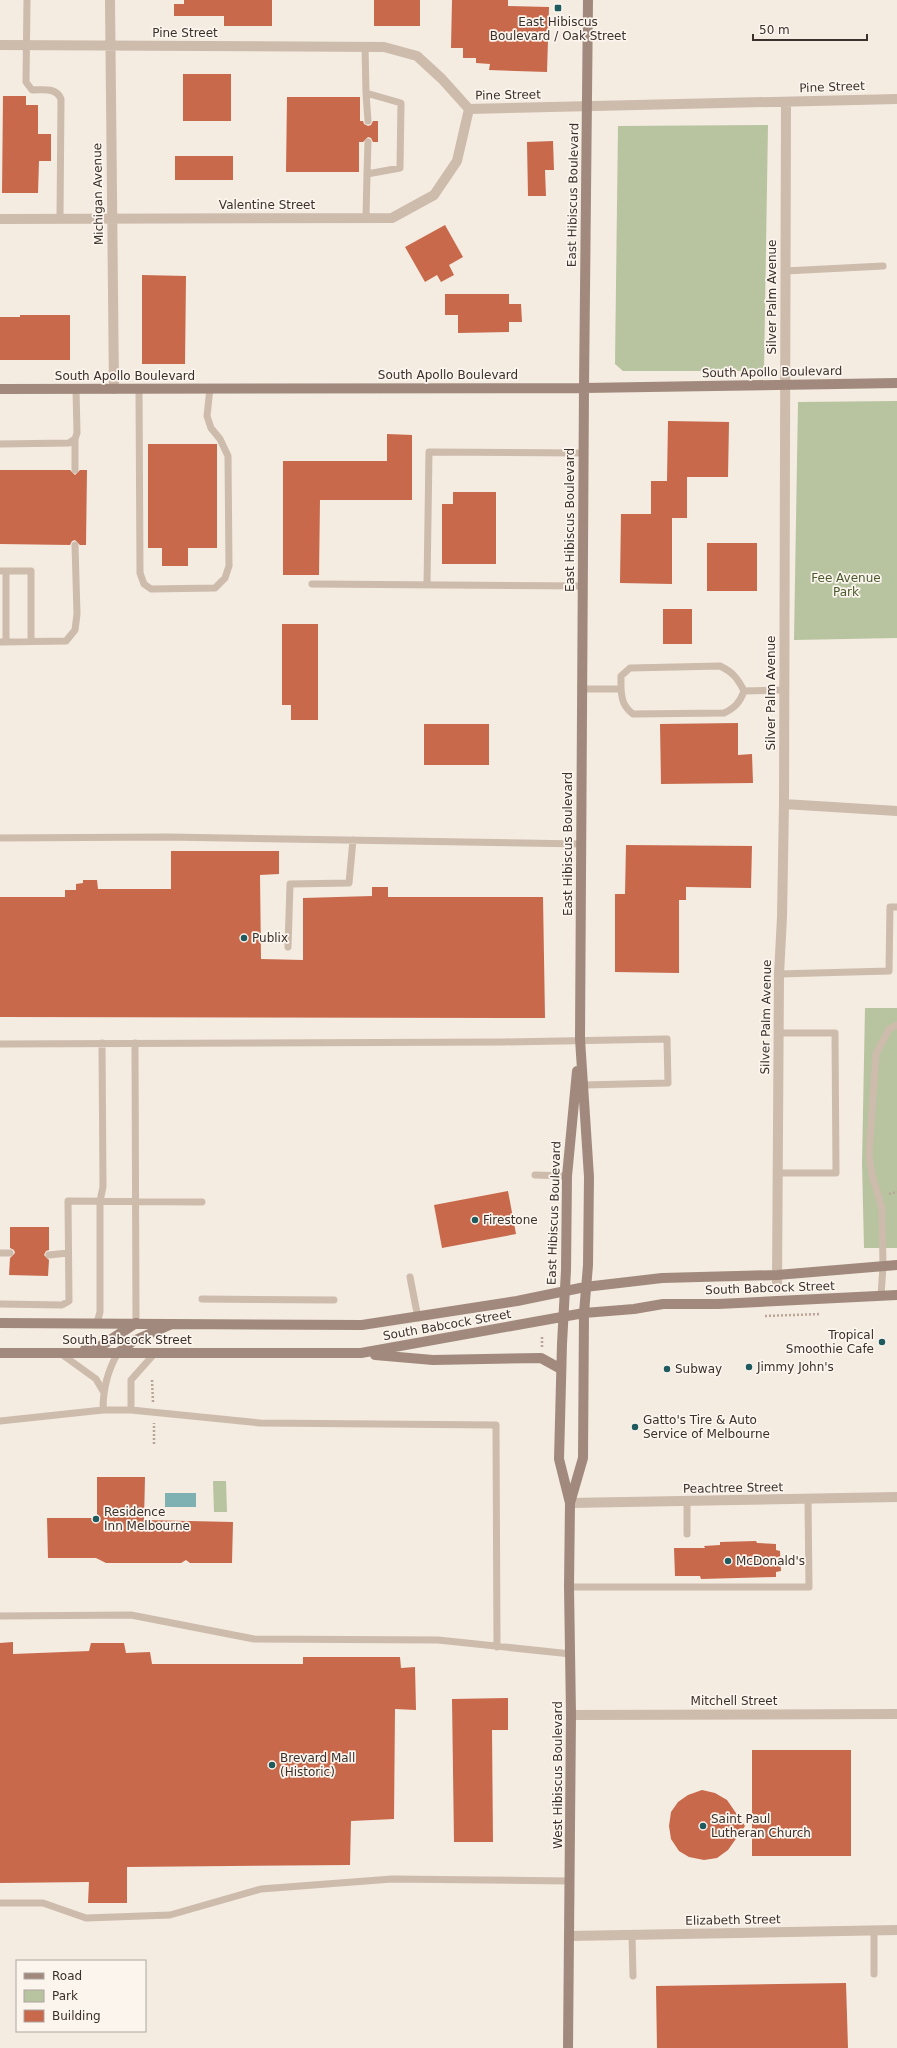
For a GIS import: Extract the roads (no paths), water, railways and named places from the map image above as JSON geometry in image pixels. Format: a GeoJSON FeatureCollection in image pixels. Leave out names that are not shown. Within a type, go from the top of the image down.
{"type":"FeatureCollection","features":[{"type":"Feature","properties":{"kind":"street","name":"Michigan Avenue"},"geometry":{"type":"LineString","coordinates":[[110,0],[111,218],[114,389]]}},
{"type":"Feature","properties":{"kind":"street","name":"East Hibiscus Boulevard"},"geometry":{"type":"LineString","coordinates":[[584,1313],[588,1264],[589,1177],[580,1039],[583,453],[588,0]]}},
{"type":"Feature","properties":{"kind":"street","name":"Pine Street"},"geometry":{"type":"LineString","coordinates":[[0,45],[384,47],[417,56],[442,79],[469,109],[897,99]]}},
{"type":"Feature","properties":{"kind":"street","name":"Silver Palm Avenue"},"geometry":{"type":"LineString","coordinates":[[777,1279],[778,1033],[784,804],[786,102]]}},
{"type":"Feature","properties":{"kind":"street","name":"Valentine Street"},"geometry":{"type":"LineString","coordinates":[[0,218],[392,218],[434,195],[457,161],[469,109]]}},
{"type":"Feature","properties":{"kind":"street","name":"South Apollo Boulevard"},"geometry":{"type":"LineString","coordinates":[[0,389],[584,388],[897,383]]}},
{"type":"Feature","properties":{"kind":"street"},"geometry":{"type":"LineString","coordinates":[[784,804],[897,811]]}},
{"type":"Feature","properties":{"kind":"street","name":"East Hibiscus Boulevard"},"geometry":{"type":"LineString","coordinates":[[562,1318],[567,1176],[580,1039]]}},
{"type":"Feature","properties":{"kind":"street","name":"South Babcock Street"},"geometry":{"type":"LineString","coordinates":[[0,1323],[362,1325],[418,1318],[585,1287],[662,1278],[777,1279],[897,1265]]}},
{"type":"Feature","properties":{"kind":"street","name":"South Babcock Street"},"geometry":{"type":"LineString","coordinates":[[0,1353],[361,1354],[584,1313],[634,1309],[663,1304],[718,1304],[897,1295]]}},
{"type":"Feature","properties":{"kind":"street","name":"West Hibiscus Boulevard"},"geometry":{"type":"LineString","coordinates":[[570,1503],[583,1458],[584,1313]]}},
{"type":"Feature","properties":{"kind":"street","name":"West Hibiscus Boulevard"},"geometry":{"type":"LineString","coordinates":[[562,1318],[559,1459],[570,1503],[569,1587],[571,1715],[568,2048]]}},
{"type":"Feature","properties":{"kind":"street"},"geometry":{"type":"LineString","coordinates":[[60,1353],[101,1346],[136,1323]]}},
{"type":"Feature","properties":{"kind":"street"},"geometry":{"type":"LineString","coordinates":[[118,1353],[133,1341],[176,1323]]}},
{"type":"Feature","properties":{"kind":"street"},"geometry":{"type":"LineString","coordinates":[[361,1354],[433,1360],[541,1358],[561,1368]]}},
{"type":"Feature","properties":{"kind":"street","name":"Peachtree Street"},"geometry":{"type":"LineString","coordinates":[[570,1503],[897,1497]]}},
{"type":"Feature","properties":{"kind":"street","name":"Mitchell Street"},"geometry":{"type":"LineString","coordinates":[[571,1715],[897,1714]]}},
{"type":"Feature","properties":{"kind":"street","name":"Elizabeth Street"},"geometry":{"type":"LineString","coordinates":[[569,1936],[897,1930]]}},
{"type":"Feature","properties":{"kind":"lane"},"geometry":{"type":"LineString","coordinates":[[27,0],[26,82],[28,87],[32,90],[53,90],[59,94],[61,99],[60,218]]}},
{"type":"Feature","properties":{"kind":"lane"},"geometry":{"type":"LineString","coordinates":[[365,47],[368,120]]}},
{"type":"Feature","properties":{"kind":"lane"},"geometry":{"type":"LineString","coordinates":[[366,93],[401,103],[400,168],[367,174]]}},
{"type":"Feature","properties":{"kind":"lane"},"geometry":{"type":"LineString","coordinates":[[366,218],[368,142]]}},
{"type":"Feature","properties":{"kind":"lane"},"geometry":{"type":"LineString","coordinates":[[785,271],[884,266]]}},
{"type":"Feature","properties":{"kind":"lane"},"geometry":{"type":"LineString","coordinates":[[139,389],[140,573],[144,584],[151,589],[215,588],[225,578],[230,566],[228,456],[220,439],[211,428],[207,416],[210,388]]}},
{"type":"Feature","properties":{"kind":"lane"},"geometry":{"type":"LineString","coordinates":[[75,470],[75,439],[77,433],[76,389]]}},
{"type":"Feature","properties":{"kind":"lane"},"geometry":{"type":"LineString","coordinates":[[0,444],[69,443],[75,439]]}},
{"type":"Feature","properties":{"kind":"lane"},"geometry":{"type":"LineString","coordinates":[[427,585],[429,452],[583,453]]}},
{"type":"Feature","properties":{"kind":"lane"},"geometry":{"type":"LineString","coordinates":[[31,641],[31,571],[3,571],[3,642],[66,641],[76,630],[75,545]]}},
{"type":"Feature","properties":{"kind":"lane"},"geometry":{"type":"LineString","coordinates":[[312,584],[583,586]]}},
{"type":"Feature","properties":{"kind":"lane"},"geometry":{"type":"LineString","coordinates":[[720,666],[729,670],[738,678],[744,691],[741,700],[733,709],[724,713],[633,714],[626,708],[622,700],[621,676],[630,668],[720,666]]}},
{"type":"Feature","properties":{"kind":"lane"},"geometry":{"type":"LineString","coordinates":[[582,689],[621,690]]}},
{"type":"Feature","properties":{"kind":"lane"},"geometry":{"type":"LineString","coordinates":[[744,691],[784,690]]}},
{"type":"Feature","properties":{"kind":"lane"},"geometry":{"type":"LineString","coordinates":[[0,838],[167,837],[581,844]]}},
{"type":"Feature","properties":{"kind":"lane"},"geometry":{"type":"LineString","coordinates":[[288,947],[290,884],[349,883],[353,840]]}},
{"type":"Feature","properties":{"kind":"lane"},"geometry":{"type":"LineString","coordinates":[[779,974],[889,971],[890,907],[897,907]]}},
{"type":"Feature","properties":{"kind":"lane"},"geometry":{"type":"LineString","coordinates":[[881,1296],[883,1266],[882,1208],[872,1175],[868,1154],[876,1054],[889,1029],[897,1025]]}},
{"type":"Feature","properties":{"kind":"lane"},"geometry":{"type":"LineString","coordinates":[[778,1033],[835,1033],[836,1173],[778,1173]]}},
{"type":"Feature","properties":{"kind":"lane"},"geometry":{"type":"LineString","coordinates":[[0,1044],[496,1042],[580,1039],[667,1039],[668,1083],[583,1085]]}},
{"type":"Feature","properties":{"kind":"lane"},"geometry":{"type":"LineString","coordinates":[[97,1323],[100,1296],[100,1201],[103,1188],[102,1043]]}},
{"type":"Feature","properties":{"kind":"lane"},"geometry":{"type":"LineString","coordinates":[[135,1043],[136,1323]]}},
{"type":"Feature","properties":{"kind":"lane"},"geometry":{"type":"LineString","coordinates":[[535,1175],[567,1176]]}},
{"type":"Feature","properties":{"kind":"lane"},"geometry":{"type":"LineString","coordinates":[[0,1304],[62,1305],[69,1301],[68,1201],[202,1202]]}},
{"type":"Feature","properties":{"kind":"lane"},"geometry":{"type":"LineString","coordinates":[[0,1253],[10,1253]]}},
{"type":"Feature","properties":{"kind":"lane"},"geometry":{"type":"LineString","coordinates":[[49,1255],[68,1253]]}},
{"type":"Feature","properties":{"kind":"lane"},"geometry":{"type":"LineString","coordinates":[[410,1277],[418,1318]]}},
{"type":"Feature","properties":{"kind":"lane"},"geometry":{"type":"LineString","coordinates":[[202,1299],[334,1300]]}},
{"type":"Feature","properties":{"kind":"lane"},"geometry":{"type":"LineString","coordinates":[[60,1353],[96,1379],[103,1391]]}},
{"type":"Feature","properties":{"kind":"lane"},"geometry":{"type":"LineString","coordinates":[[103,1410],[103,1391],[109,1368],[118,1353]]}},
{"type":"Feature","properties":{"kind":"lane"},"geometry":{"type":"LineString","coordinates":[[131,1410],[132,1380],[155,1354]]}},
{"type":"Feature","properties":{"kind":"lane"},"geometry":{"type":"LineString","coordinates":[[0,1421],[103,1410],[131,1410],[260,1423],[496,1425],[497,1647]]}},
{"type":"Feature","properties":{"kind":"lane"},"geometry":{"type":"LineString","coordinates":[[569,1587],[809,1587],[808,1499]]}},
{"type":"Feature","properties":{"kind":"lane"},"geometry":{"type":"LineString","coordinates":[[687,1502],[687,1534]]}},
{"type":"Feature","properties":{"kind":"lane"},"geometry":{"type":"LineString","coordinates":[[0,1616],[131,1615],[254,1639],[438,1640],[571,1654]]}},
{"type":"Feature","properties":{"kind":"lane"},"geometry":{"type":"LineString","coordinates":[[0,1903],[43,1903],[86,1918],[170,1915],[261,1889],[392,1879],[570,1881]]}},
{"type":"Feature","properties":{"kind":"lane"},"geometry":{"type":"LineString","coordinates":[[874,1931],[874,1974]]}},
{"type":"Feature","properties":{"kind":"lane"},"geometry":{"type":"LineString","coordinates":[[632,1935],[633,1976]]}},
{"type":"Feature","properties":{"kind":"water"},"geometry":{"type":"Polygon","coordinates":[[[165,1493],[196,1493],[196,1507],[165,1507],[165,1493]]]}},
{"type":"Feature","properties":{"kind":"place","name":"East Hibiscus Boulevard / Oak Street"},"geometry":{"type":"Point","coordinates":[558,8]}},
{"type":"Feature","properties":{"kind":"place","name":"Publix"},"geometry":{"type":"Point","coordinates":[244,938]}},
{"type":"Feature","properties":{"kind":"place","name":"Firestone"},"geometry":{"type":"Point","coordinates":[475,1220]}},
{"type":"Feature","properties":{"kind":"place","name":"Tropical Smoothie Cafe"},"geometry":{"type":"Point","coordinates":[882,1342]}},
{"type":"Feature","properties":{"kind":"place","name":"Jimmy John's"},"geometry":{"type":"Point","coordinates":[749,1367]}},
{"type":"Feature","properties":{"kind":"place","name":"Subway"},"geometry":{"type":"Point","coordinates":[667,1369]}},
{"type":"Feature","properties":{"kind":"place","name":"Gatto's Tire & Auto Service of Melbourne"},"geometry":{"type":"Point","coordinates":[635,1427]}},
{"type":"Feature","properties":{"kind":"place","name":"Residence Inn Melbourne"},"geometry":{"type":"Point","coordinates":[96,1519]}},
{"type":"Feature","properties":{"kind":"place","name":"McDonald's"},"geometry":{"type":"Point","coordinates":[728,1561]}},
{"type":"Feature","properties":{"kind":"place","name":"Brevard Mall (Historic)"},"geometry":{"type":"Point","coordinates":[272,1765]}},
{"type":"Feature","properties":{"kind":"place","name":"Saint Paul Lutheran Church"},"geometry":{"type":"Point","coordinates":[703,1826]}},
{"type":"Feature","properties":{"kind":"park label","name":"Fee Avenue Park"},"geometry":{"type":"Point","coordinates":[846,585]}}]}
